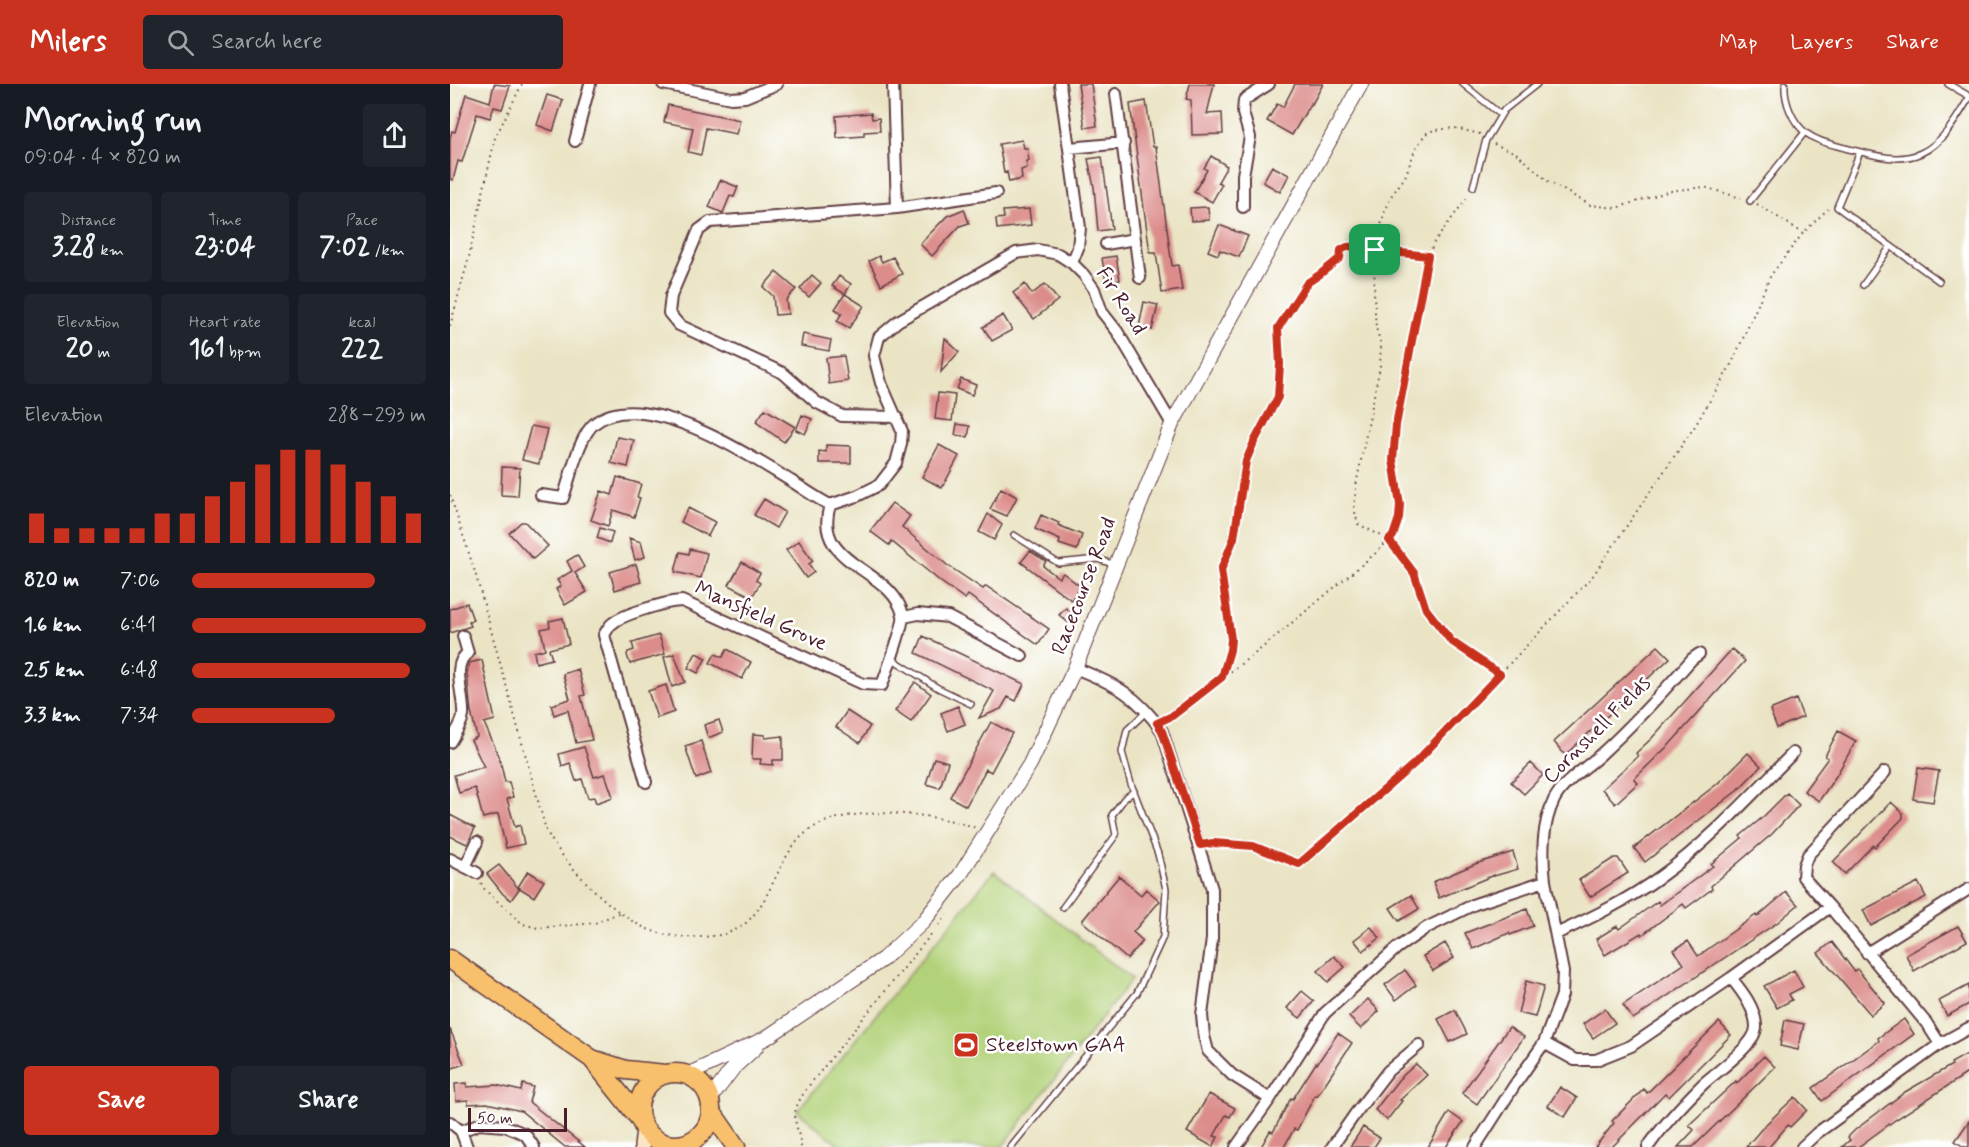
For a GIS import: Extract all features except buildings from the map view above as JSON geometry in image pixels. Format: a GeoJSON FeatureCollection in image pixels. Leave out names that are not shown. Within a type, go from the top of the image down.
{"type":"FeatureCollection","features":[{"type":"Feature","properties":{"kind":"highway"},"geometry":{"type":"LineString","coordinates":[[450,959],[592,1059],[626,1070],[676,1073],[697,1080],[704,1088],[710,1105],[736,1147]]}},
{"type":"Feature","properties":{"kind":"highway"},"geometry":{"type":"LineString","coordinates":[[592,1059],[651,1137],[661,1143],[679,1146],[694,1139],[703,1132],[709,1122],[710,1105]]}},
{"type":"Feature","properties":{"kind":"highway"},"geometry":{"type":"LineString","coordinates":[[641,1123],[638,1107],[640,1096],[646,1086],[664,1074]]}},
{"type":"Feature","properties":{"kind":"main road"},"geometry":{"type":"LineString","coordinates":[[641,1123],[642,1147]]}},
{"type":"Feature","properties":{"kind":"street"},"geometry":{"type":"LineString","coordinates":[[575,141],[590,84]]}},
{"type":"Feature","properties":{"kind":"street"},"geometry":{"type":"LineString","coordinates":[[663,84],[731,98],[745,97],[777,84]]}},
{"type":"Feature","properties":{"kind":"street"},"geometry":{"type":"LineString","coordinates":[[892,84],[897,208]]}},
{"type":"Feature","properties":{"kind":"street","name":"Fir Road"},"geometry":{"type":"LineString","coordinates":[[1060,84],[1080,228],[1078,248],[1072,263],[1094,289],[1102,312],[1117,332],[1172,424]]}},
{"type":"Feature","properties":{"kind":"street"},"geometry":{"type":"LineString","coordinates":[[1243,207],[1243,175],[1250,137],[1243,113],[1244,100],[1269,84]]}},
{"type":"Feature","properties":{"kind":"street","name":"Racecourse Road"},"geometry":{"type":"LineString","coordinates":[[710,1105],[734,1067],[766,1038],[883,959],[923,922],[960,875],[1030,764],[1075,668],[1172,424],[1361,84]]}},
{"type":"Feature","properties":{"kind":"street"},"geometry":{"type":"LineString","coordinates":[[1116,94],[1140,278]]}},
{"type":"Feature","properties":{"kind":"street"},"geometry":{"type":"LineString","coordinates":[[1069,148],[1124,143]]}},
{"type":"Feature","properties":{"kind":"street"},"geometry":{"type":"LineString","coordinates":[[897,417],[842,416],[816,402],[783,373],[679,325],[669,313],[671,296],[699,230],[710,222],[897,208],[996,193]]}},
{"type":"Feature","properties":{"kind":"street"},"geometry":{"type":"LineString","coordinates":[[1106,244],[1135,239]]}},
{"type":"Feature","properties":{"kind":"street"},"geometry":{"type":"LineString","coordinates":[[541,495],[563,498],[584,437],[594,424],[611,414],[628,411],[678,421],[727,443],[830,505],[857,496],[879,485],[896,463],[901,444],[902,431],[881,383],[874,356],[879,337],[898,321],[1016,253],[1038,250],[1058,254],[1072,263]]}},
{"type":"Feature","properties":{"kind":"street"},"geometry":{"type":"LineString","coordinates":[[830,505],[826,516],[827,531],[833,545],[842,555],[889,590],[904,617],[918,614],[948,617],[1022,656]]}},
{"type":"Feature","properties":{"kind":"street","name":"Mansfield Grove"},"geometry":{"type":"LineString","coordinates":[[646,782],[604,635],[612,623],[672,601],[682,601],[863,684],[882,685],[904,617]]}},
{"type":"Feature","properties":{"kind":"street"},"geometry":{"type":"LineString","coordinates":[[450,742],[463,717],[457,666],[462,656],[468,653],[463,636]]}},
{"type":"Feature","properties":{"kind":"street","name":"Cornshell Fields"},"geometry":{"type":"LineString","coordinates":[[1476,1147],[1544,1043],[1562,995],[1563,972],[1542,855],[1546,822],[1555,798],[1646,711],[1699,654]]}},
{"type":"Feature","properties":{"kind":"street"},"geometry":{"type":"LineString","coordinates":[[1075,668],[1122,690],[1148,710],[1162,731],[1200,845],[1212,889],[1212,939],[1202,1015],[1208,1051],[1232,1075],[1270,1099]]}},
{"type":"Feature","properties":{"kind":"street"},"geometry":{"type":"LineString","coordinates":[[1556,934],[1615,906],[1662,876],[1714,831],[1793,753]]}},
{"type":"Feature","properties":{"kind":"street"},"geometry":{"type":"LineString","coordinates":[[1885,772],[1808,855],[1803,877],[1927,1024],[1940,1044]]}},
{"type":"Feature","properties":{"kind":"street"},"geometry":{"type":"LineString","coordinates":[[465,867],[477,842]]}},
{"type":"Feature","properties":{"kind":"street"},"geometry":{"type":"LineString","coordinates":[[450,859],[477,873]]}},
{"type":"Feature","properties":{"kind":"street"},"geometry":{"type":"LineString","coordinates":[[1236,1147],[1325,1013],[1397,948],[1425,928],[1475,904],[1545,881]]}},
{"type":"Feature","properties":{"kind":"street"},"geometry":{"type":"LineString","coordinates":[[1867,953],[1969,889]]}},
{"type":"Feature","properties":{"kind":"street"},"geometry":{"type":"LineString","coordinates":[[1544,1043],[1575,1060],[1596,1060],[1631,1046],[1830,907]]}},
{"type":"Feature","properties":{"kind":"street"},"geometry":{"type":"LineString","coordinates":[[1648,1147],[1704,1084],[1751,1040],[1756,1029],[1753,1013],[1742,992],[1731,978]]}},
{"type":"Feature","properties":{"kind":"street"},"geometry":{"type":"LineString","coordinates":[[1802,1147],[1817,1133],[1940,1044],[1969,1028]]}},
{"type":"Feature","properties":{"kind":"street","name":"Racecourse Road"},"geometry":{"type":"LineString","coordinates":[[687,1075],[766,1038]]}},
{"type":"Feature","properties":{"kind":"street"},"geometry":{"type":"LineString","coordinates":[[1332,1147],[1388,1071],[1419,1045]]}},
{"type":"Feature","properties":{"kind":"street"},"geometry":{"type":"LineString","coordinates":[[450,1122],[461,1131],[467,1147]]}},
{"type":"Feature","properties":{"kind":"street"},"geometry":{"type":"LineString","coordinates":[[461,1131],[479,1124],[505,1126],[525,1134],[534,1147]]}},
{"type":"Feature","properties":{"kind":"lane"},"geometry":{"type":"LineString","coordinates":[[1463,84],[1501,115]]}},
{"type":"Feature","properties":{"kind":"lane"},"geometry":{"type":"LineString","coordinates":[[1473,187],[1487,139],[1504,110],[1537,84]]}},
{"type":"Feature","properties":{"kind":"lane"},"geometry":{"type":"LineString","coordinates":[[1785,84],[1784,96],[1793,117],[1805,132],[1822,143],[1878,156],[1909,158],[1924,152],[1945,135],[1969,97],[1948,84]]}},
{"type":"Feature","properties":{"kind":"lane"},"geometry":{"type":"LineString","coordinates":[[1750,201],[1805,132]]}},
{"type":"Feature","properties":{"kind":"lane"},"geometry":{"type":"LineString","coordinates":[[1860,152],[1837,207],[1939,281]]}},
{"type":"Feature","properties":{"kind":"lane"},"geometry":{"type":"LineString","coordinates":[[1863,285],[1891,246]]}},
{"type":"Feature","properties":{"kind":"lane"},"geometry":{"type":"LineString","coordinates":[[1014,535],[1058,563],[1098,559],[1115,565]]}},
{"type":"Feature","properties":{"kind":"lane"},"geometry":{"type":"LineString","coordinates":[[891,658],[938,688],[971,704]]}},
{"type":"Feature","properties":{"kind":"lane"},"geometry":{"type":"LineString","coordinates":[[1011,1147],[1137,993],[1163,937],[1166,889],[1158,854],[1122,752],[1127,730],[1148,710]]}},
{"type":"Feature","properties":{"kind":"lane"},"geometry":{"type":"LineString","coordinates":[[1063,906],[1116,835],[1112,815],[1124,799],[1134,791]]}},
{"type":"Feature","properties":{"kind":"path"},"geometry":{"type":"LineString","coordinates":[[450,326],[470,257],[495,138],[522,84]]}},
{"type":"Feature","properties":{"kind":"path"},"geometry":{"type":"LineString","coordinates":[[1500,674],[1451,641],[1426,609],[1414,573],[1389,540],[1358,524],[1354,508],[1362,453],[1380,366],[1381,344],[1376,328],[1374,297],[1375,250],[1384,214],[1392,195],[1405,177],[1414,150],[1425,134],[1434,130],[1455,128],[1470,130],[1516,153],[1549,182],[1590,205],[1616,208],[1670,191],[1704,187],[1750,201],[1803,233]]}},
{"type":"Feature","properties":{"kind":"path"},"geometry":{"type":"LineString","coordinates":[[1157,723],[1172,716],[1265,645],[1393,536],[1399,511],[1393,460],[1396,425],[1428,256],[1433,244],[1464,203],[1473,187]]}},
{"type":"Feature","properties":{"kind":"path"},"geometry":{"type":"LineString","coordinates":[[1200,845],[1214,843],[1253,846],[1299,864],[1415,763],[1592,577],[1674,458],[1732,363],[1771,275],[1803,233],[1828,209],[1837,207]]}},
{"type":"Feature","properties":{"kind":"path"},"geometry":{"type":"LineString","coordinates":[[1222,677],[1231,639],[1221,570],[1234,538],[1246,461],[1278,397],[1280,364],[1278,328],[1307,283],[1340,258],[1341,250],[1347,247],[1363,246],[1375,250],[1428,256]]}},
{"type":"Feature","properties":{"kind":"path"},"geometry":{"type":"LineString","coordinates":[[477,873],[484,890],[524,924],[538,928],[595,923],[621,912]]}},
{"type":"Feature","properties":{"kind":"path"},"geometry":{"type":"LineString","coordinates":[[801,1147],[795,1124],[796,1105],[807,1088],[945,918],[947,909]]}},
{"type":"Feature","properties":{"kind":"green space","name":"Steelstown GAA"},"geometry":{"type":"Polygon","coordinates":[[[994,871],[1132,979],[1002,1147],[842,1147],[797,1111],[994,871]]]}},
{"type":"Feature","properties":{"kind":"place","name":"Steelstown GAA"},"geometry":{"type":"Point","coordinates":[966,1045]}},
{"type":"Feature","properties":{"kind":"route"},"geometry":{"type":"LineString","coordinates":[[1363,246],[1375,250],[1428,256],[1396,425],[1393,460],[1400,505],[1399,518],[1393,536],[1389,540],[1414,573],[1426,609],[1451,641],[1500,674],[1415,763],[1299,864],[1253,846],[1214,843],[1200,845],[1162,731],[1157,723],[1172,716],[1222,677],[1227,664],[1231,639],[1221,570],[1234,538],[1246,461],[1278,397],[1280,364],[1278,328],[1307,283],[1340,258],[1341,250],[1347,247],[1363,246]]}}]}
